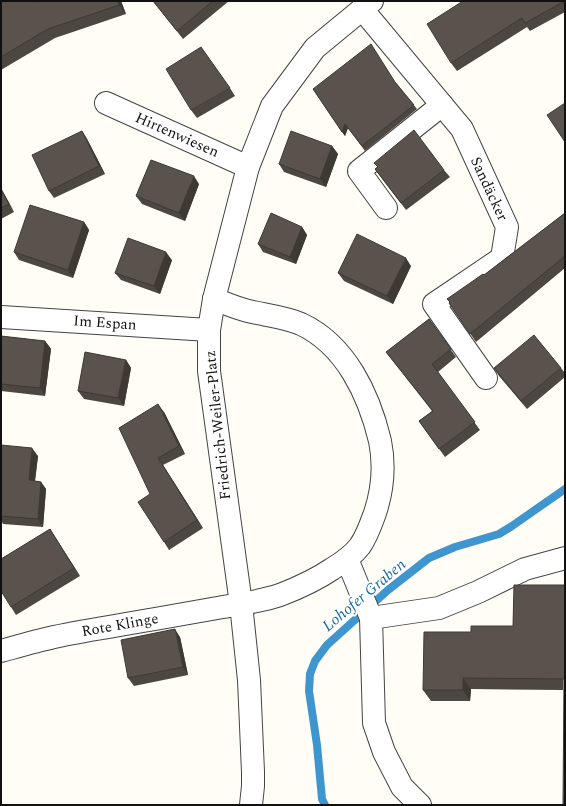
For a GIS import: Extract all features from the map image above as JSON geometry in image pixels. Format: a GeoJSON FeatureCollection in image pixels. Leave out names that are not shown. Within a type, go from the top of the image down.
{"type":"FeatureCollection","features":[{"type":"Feature","properties":{"kind":"street","name":"Sandäcker"},"geometry":{"type":"LineString","coordinates":[[367,5],[442,105],[462,129],[507,227],[502,258],[434,304],[486,378]]}},
{"type":"Feature","properties":{"kind":"street","name":"Friedrich-Weiler-Platz"},"geometry":{"type":"LineString","coordinates":[[251,805],[253,779],[249,680],[241,604],[209,371],[210,330],[214,299],[248,167],[272,106],[314,48],[367,5]]}},
{"type":"Feature","properties":{"kind":"street","name":"Hirtenwiesen"},"geometry":{"type":"LineString","coordinates":[[106,103],[248,167]]}},
{"type":"Feature","properties":{"kind":"street"},"geometry":{"type":"LineString","coordinates":[[386,208],[359,171],[442,105]]}},
{"type":"Feature","properties":{"kind":"street"},"geometry":{"type":"LineString","coordinates":[[214,299],[246,311],[281,318],[300,324],[316,333],[332,346],[346,362],[357,380],[368,404],[380,443],[382,463],[383,483],[379,500],[368,530],[359,546],[347,559],[321,577],[302,586],[278,595],[241,604]]}},
{"type":"Feature","properties":{"kind":"street","name":"Im Espan"},"geometry":{"type":"LineString","coordinates":[[1,317],[210,330]]}},
{"type":"Feature","properties":{"kind":"street"},"geometry":{"type":"LineString","coordinates":[[371,618],[439,608],[478,592],[525,569],[565,558]]}},
{"type":"Feature","properties":{"kind":"street"},"geometry":{"type":"LineString","coordinates":[[347,559],[371,618],[374,723],[384,752],[402,787],[420,805]]}},
{"type":"Feature","properties":{"kind":"street","name":"Rote Klinge"},"geometry":{"type":"LineString","coordinates":[[1,651],[56,637],[241,604]]}},
{"type":"Feature","properties":{"kind":"building"},"geometry":{"type":"Polygon","coordinates":[[[1,1],[118,1],[119,5],[48,29],[1,57],[1,1]]]}},
{"type":"Feature","properties":{"kind":"building"},"geometry":{"type":"Polygon","coordinates":[[[153,1],[213,1],[177,31],[153,1]]]}},
{"type":"Feature","properties":{"kind":"building"},"geometry":{"type":"Polygon","coordinates":[[[463,1],[565,1],[525,23],[522,18],[451,63],[427,24],[463,1]]]}},
{"type":"Feature","properties":{"kind":"building"},"geometry":{"type":"Polygon","coordinates":[[[371,44],[395,82],[414,105],[362,146],[345,124],[342,132],[313,89],[371,44]]]}},
{"type":"Feature","properties":{"kind":"building"},"geometry":{"type":"Polygon","coordinates":[[[201,47],[230,88],[191,110],[166,69],[201,47]]]}},
{"type":"Feature","properties":{"kind":"building"},"geometry":{"type":"Polygon","coordinates":[[[565,103],[565,142],[547,115],[565,103]]]}},
{"type":"Feature","properties":{"kind":"building"},"geometry":{"type":"Polygon","coordinates":[[[414,130],[444,170],[401,203],[375,169],[378,167],[374,163],[414,130]]]}},
{"type":"Feature","properties":{"kind":"building"},"geometry":{"type":"Polygon","coordinates":[[[82,131],[99,166],[49,191],[32,155],[82,131]]]}},
{"type":"Feature","properties":{"kind":"building"},"geometry":{"type":"Polygon","coordinates":[[[291,131],[332,146],[320,179],[279,164],[291,131]]]}},
{"type":"Feature","properties":{"kind":"building"},"geometry":{"type":"Polygon","coordinates":[[[151,160],[194,176],[179,213],[136,196],[151,160]]]}},
{"type":"Feature","properties":{"kind":"building"},"geometry":{"type":"Polygon","coordinates":[[[1,190],[9,204],[1,208],[1,190]]]}},
{"type":"Feature","properties":{"kind":"building"},"geometry":{"type":"Polygon","coordinates":[[[30,205],[84,222],[68,270],[14,252],[30,205]]]}},
{"type":"Feature","properties":{"kind":"building"},"geometry":{"type":"Polygon","coordinates":[[[271,213],[302,227],[290,257],[258,244],[271,213]]]}},
{"type":"Feature","properties":{"kind":"building"},"geometry":{"type":"Polygon","coordinates":[[[565,213],[565,256],[470,334],[447,299],[483,274],[484,275],[565,213]]]}},
{"type":"Feature","properties":{"kind":"building"},"geometry":{"type":"Polygon","coordinates":[[[357,234],[406,258],[387,296],[338,273],[357,234]]]}},
{"type":"Feature","properties":{"kind":"building"},"geometry":{"type":"Polygon","coordinates":[[[128,238],[166,252],[154,286],[115,273],[128,238]]]}},
{"type":"Feature","properties":{"kind":"building"},"geometry":{"type":"Polygon","coordinates":[[[429,319],[451,349],[432,364],[475,422],[439,449],[419,421],[433,411],[386,352],[429,319]]]}},
{"type":"Feature","properties":{"kind":"building"},"geometry":{"type":"Polygon","coordinates":[[[534,335],[561,368],[521,401],[494,368],[534,335]]]}},
{"type":"Feature","properties":{"kind":"building"},"geometry":{"type":"Polygon","coordinates":[[[1,336],[45,341],[40,388],[1,384],[1,336]]]}},
{"type":"Feature","properties":{"kind":"building"},"geometry":{"type":"Polygon","coordinates":[[[85,352],[126,360],[118,398],[78,391],[85,352]]]}},
{"type":"Feature","properties":{"kind":"building"},"geometry":{"type":"Polygon","coordinates":[[[158,404],[179,446],[158,458],[197,520],[164,542],[138,502],[150,494],[119,428],[158,404]]]}},
{"type":"Feature","properties":{"kind":"building"},"geometry":{"type":"Polygon","coordinates":[[[1,445],[32,448],[29,480],[41,482],[38,519],[1,516],[1,445]]]}},
{"type":"Feature","properties":{"kind":"building"},"geometry":{"type":"Polygon","coordinates":[[[50,529],[74,568],[11,607],[1,591],[1,559],[50,529]]]}},
{"type":"Feature","properties":{"kind":"building"},"geometry":{"type":"Polygon","coordinates":[[[514,585],[565,585],[565,805],[563,805],[564,679],[463,678],[463,690],[423,690],[424,632],[471,632],[471,626],[513,626],[514,585]]]}},
{"type":"Feature","properties":{"kind":"building"},"geometry":{"type":"Polygon","coordinates":[[[175,629],[183,667],[128,678],[121,640],[175,629]]]}},
{"type":"Feature","properties":{"kind":"waterway","name":"Lohofer Graben"},"geometry":{"type":"LineString","coordinates":[[325,805],[322,799],[317,745],[309,691],[310,674],[315,661],[327,645],[388,590],[429,558],[455,547],[499,534],[565,489]]}}]}
